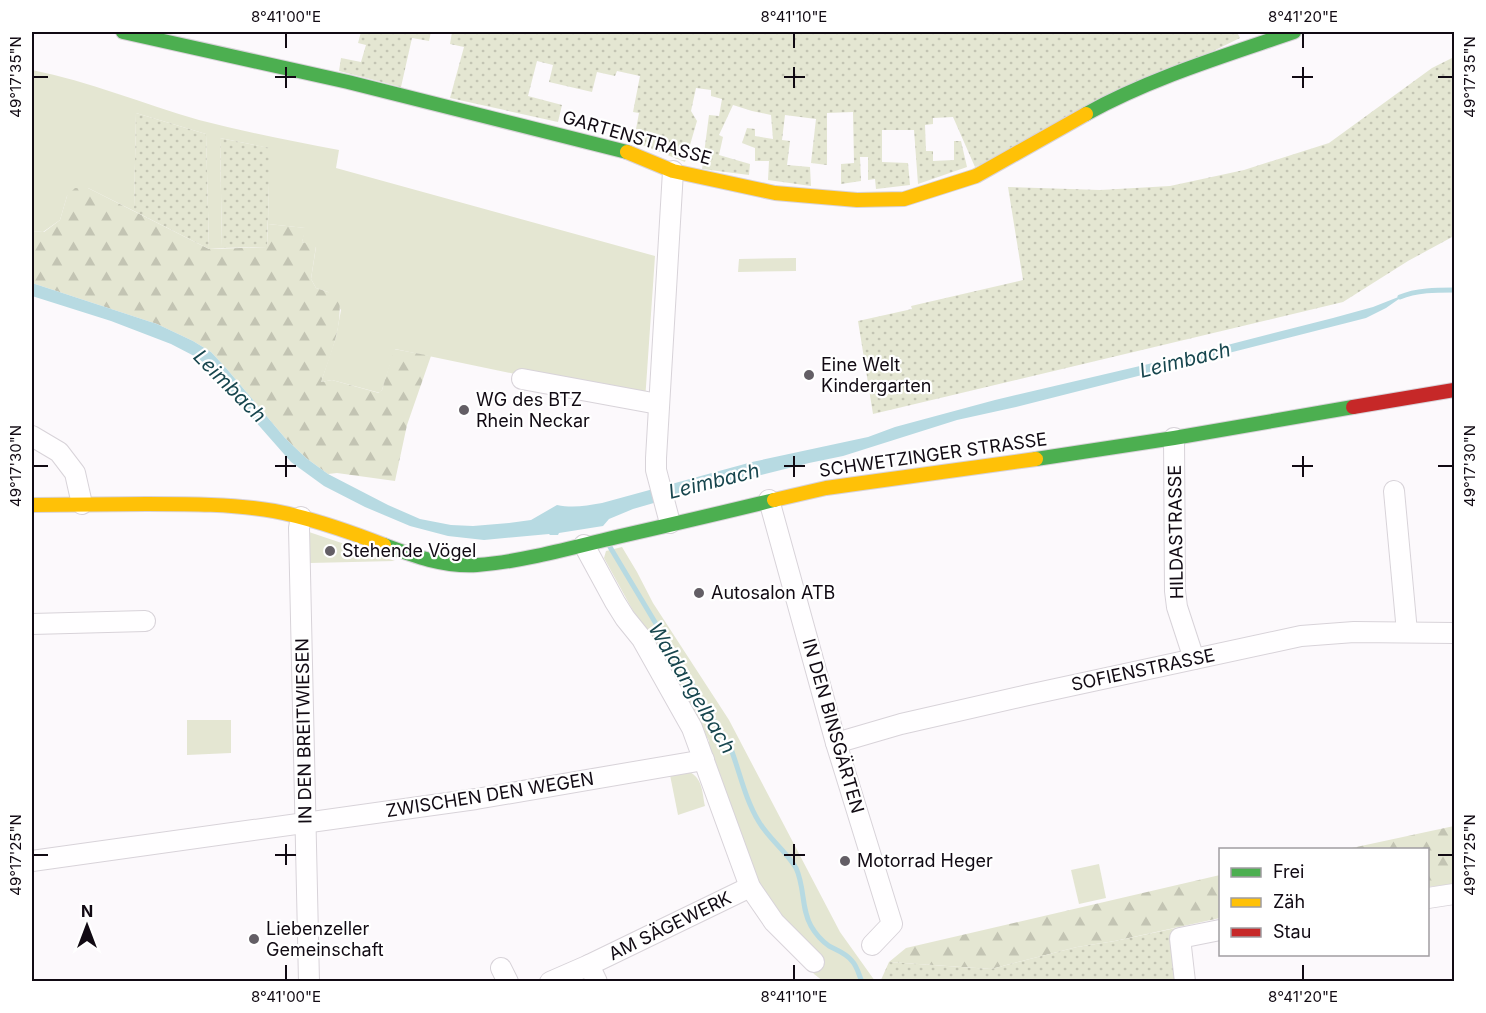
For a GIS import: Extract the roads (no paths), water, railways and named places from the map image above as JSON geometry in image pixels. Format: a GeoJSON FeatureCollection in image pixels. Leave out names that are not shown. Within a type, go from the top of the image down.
{"type":"FeatureCollection","features":[{"type":"Feature","properties":{"kind":"street","name":"GARTENSTRASSE"},"geometry":{"type":"LineString","coordinates":[[123,32],[348,82],[594,142],[633,153],[673,171],[775,193],[856,200],[904,199],[976,176],[1108,102],[1160,80],[1294,32]]}},
{"type":"Feature","properties":{"kind":"street"},"geometry":{"type":"LineString","coordinates":[[670,523],[656,458],[673,171]]}},
{"type":"Feature","properties":{"kind":"street"},"geometry":{"type":"LineString","coordinates":[[522,379],[658,404]]}},
{"type":"Feature","properties":{"kind":"street","name":"SCHWETZINGER STRASSE"},"geometry":{"type":"LineString","coordinates":[[32,504],[184,504],[273,510],[343,529],[421,559],[476,565],[517,560],[826,488],[1174,438],[1455,390]]}},
{"type":"Feature","properties":{"kind":"street"},"geometry":{"type":"LineString","coordinates":[[32,436],[59,452],[75,473],[82,504]]}},
{"type":"Feature","properties":{"kind":"street","name":"HILDASTRASSE"},"geometry":{"type":"LineString","coordinates":[[1174,438],[1175,591],[1177,607],[1194,659]]}},
{"type":"Feature","properties":{"kind":"street"},"geometry":{"type":"LineString","coordinates":[[1394,491],[1407,632]]}},
{"type":"Feature","properties":{"kind":"street","name":"IN DEN BINSGÄRTEN"},"geometry":{"type":"LineString","coordinates":[[768,500],[836,743],[892,924],[872,945]]}},
{"type":"Feature","properties":{"kind":"street","name":"IN DEN BREITWIESEN"},"geometry":{"type":"LineString","coordinates":[[301,517],[299,528],[309,981]]}},
{"type":"Feature","properties":{"kind":"street"},"geometry":{"type":"LineString","coordinates":[[589,544],[589,556],[625,618],[642,639],[692,728],[704,760]]}},
{"type":"Feature","properties":{"kind":"street"},"geometry":{"type":"LineString","coordinates":[[32,624],[146,621]]}},
{"type":"Feature","properties":{"kind":"street","name":"SOFIENSTRASSE"},"geometry":{"type":"LineString","coordinates":[[836,743],[901,724],[1301,636],[1354,632],[1455,633]]}},
{"type":"Feature","properties":{"kind":"street","name":"ZWISCHEN DEN WEGEN"},"geometry":{"type":"LineString","coordinates":[[32,861],[476,799],[704,760]]}},
{"type":"Feature","properties":{"kind":"street","name":"AM SÄGEWERK"},"geometry":{"type":"LineString","coordinates":[[704,760],[750,887],[774,922],[814,962]]}},
{"type":"Feature","properties":{"kind":"street","name":"AM SÄGEWERK"},"geometry":{"type":"LineString","coordinates":[[550,981],[593,973],[750,887]]}},
{"type":"Feature","properties":{"kind":"street"},"geometry":{"type":"LineString","coordinates":[[1429,898],[1455,894]]}},
{"type":"Feature","properties":{"kind":"street"},"geometry":{"type":"LineString","coordinates":[[1185,981],[1180,938],[1219,930]]}},
{"type":"Feature","properties":{"kind":"water"},"geometry":{"type":"Polygon","coordinates":[[[32,283],[157,324],[193,341],[211,352],[285,438],[306,458],[328,474],[420,519],[451,525],[473,526],[531,520],[557,505],[579,506],[602,503],[752,462],[868,437],[895,427],[995,400],[1333,318],[1373,307],[1406,294],[1366,318],[957,420],[843,456],[678,496],[633,509],[609,519],[603,526],[558,535],[484,540],[448,536],[410,526],[324,486],[291,462],[215,373],[198,358],[171,344],[111,321],[32,296],[32,283]]]}},
{"type":"Feature","properties":{"kind":"waterway","name":"Leimbach"},"geometry":{"type":"LineString","coordinates":[[1400,297],[1434,290],[1454,290]]}},
{"type":"Feature","properties":{"kind":"waterway","name":"Waldangelbach"},"geometry":{"type":"LineString","coordinates":[[610,547],[731,749],[746,795],[759,822],[796,868],[811,926],[826,944],[850,958],[862,982]]}},
{"type":"Feature","properties":{"kind":"place","name":"Eine Welt Kindergarten"},"geometry":{"type":"Point","coordinates":[809,375]}},
{"type":"Feature","properties":{"kind":"place","name":"WG des BTZ Rhein Neckar"},"geometry":{"type":"Point","coordinates":[464,410]}},
{"type":"Feature","properties":{"kind":"place","name":"Stehende Vögel"},"geometry":{"type":"Point","coordinates":[330,551]}},
{"type":"Feature","properties":{"kind":"place","name":"Autosalon ATB"},"geometry":{"type":"Point","coordinates":[699,593]}},
{"type":"Feature","properties":{"kind":"place","name":"Motorrad Heger"},"geometry":{"type":"Point","coordinates":[845,861]}},
{"type":"Feature","properties":{"kind":"place","name":"Liebenzeller Gemeinschaft"},"geometry":{"type":"Point","coordinates":[254,939]}}]}
